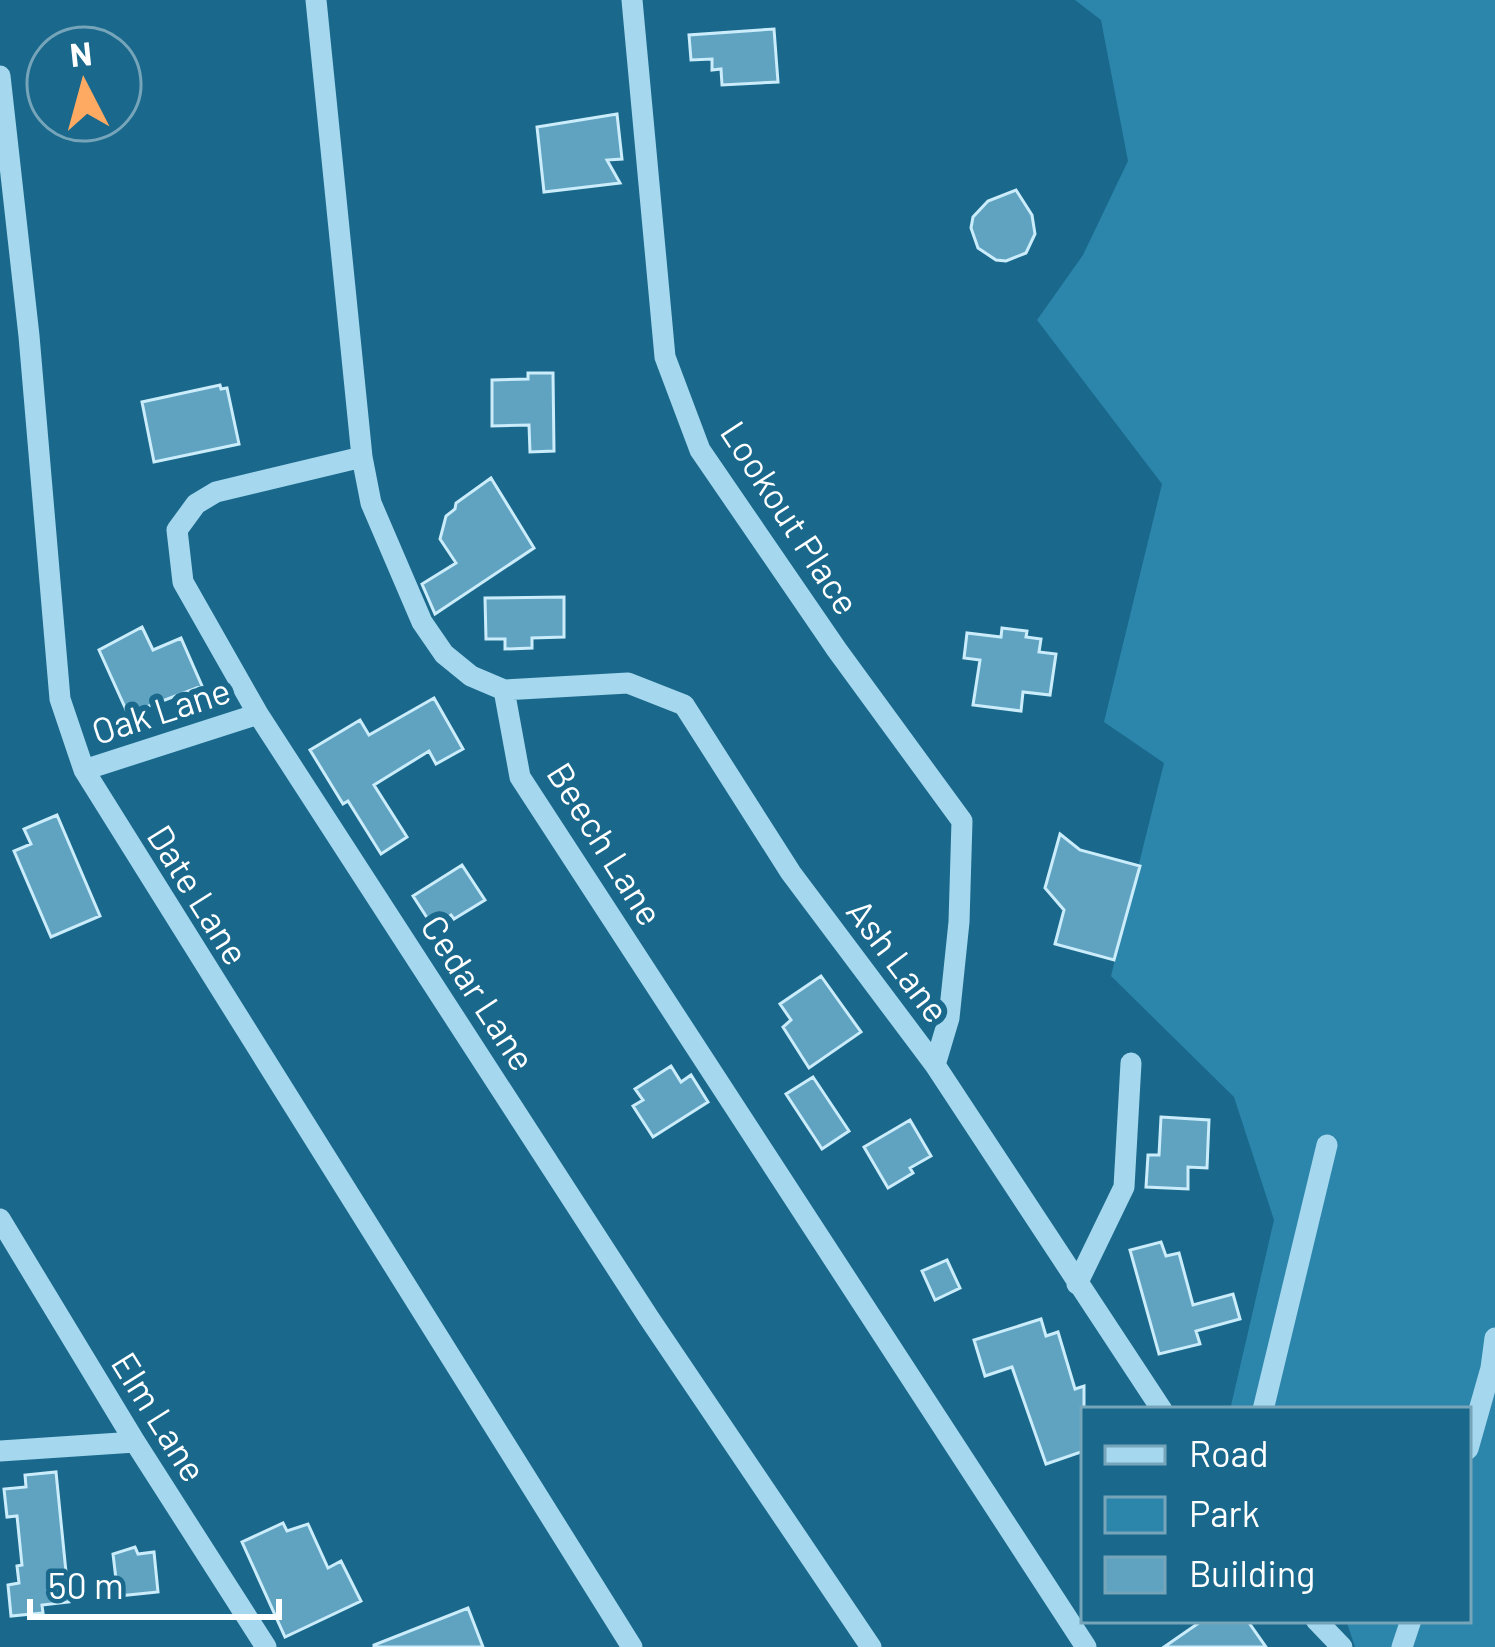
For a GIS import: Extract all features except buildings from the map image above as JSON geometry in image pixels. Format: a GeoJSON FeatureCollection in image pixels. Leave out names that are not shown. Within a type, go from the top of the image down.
{"type":"FeatureCollection","features":[{"type":"Feature","properties":{"kind":"street"},"geometry":{"type":"LineString","coordinates":[[316,0],[362,457],[371,503],[422,622],[444,654],[471,676],[504,690]]}},
{"type":"Feature","properties":{"kind":"street","name":"Lookout Place"},"geometry":{"type":"LineString","coordinates":[[632,0],[665,357],[700,450],[962,821],[959,922],[949,1018],[935,1065]]}},
{"type":"Feature","properties":{"kind":"street","name":"Date Lane"},"geometry":{"type":"LineString","coordinates":[[0,76],[29,336],[60,698],[84,770],[632,1647]]}},
{"type":"Feature","properties":{"kind":"street","name":"Cedar Lane"},"geometry":{"type":"LineString","coordinates":[[362,457],[216,492],[196,505],[178,530],[183,582],[258,714],[649,1318],[871,1647]]}},
{"type":"Feature","properties":{"kind":"street","name":"Ash Lane"},"geometry":{"type":"LineString","coordinates":[[504,690],[628,683],[684,705],[791,874],[935,1065],[1160,1407]]}},
{"type":"Feature","properties":{"kind":"street","name":"Beech Lane"},"geometry":{"type":"LineString","coordinates":[[504,690],[520,777],[1086,1647]]}},
{"type":"Feature","properties":{"kind":"street","name":"Oak Lane"},"geometry":{"type":"LineString","coordinates":[[84,770],[258,714]]}},
{"type":"Feature","properties":{"kind":"street"},"geometry":{"type":"LineString","coordinates":[[1077,1284],[1124,1187],[1131,1063]]}},
{"type":"Feature","properties":{"kind":"street"},"geometry":{"type":"LineString","coordinates":[[1263,1407],[1327,1145]]}},
{"type":"Feature","properties":{"kind":"street","name":"Elm Lane"},"geometry":{"type":"LineString","coordinates":[[0,1219],[266,1647]]}},
{"type":"Feature","properties":{"kind":"street"},"geometry":{"type":"LineString","coordinates":[[1471,1438],[1495,1338]]}},
{"type":"Feature","properties":{"kind":"street"},"geometry":{"type":"LineString","coordinates":[[0,1451],[135,1442]]}},
{"type":"Feature","properties":{"kind":"street"},"geometry":{"type":"LineString","coordinates":[[1319,1623],[1342,1647]]}},
{"type":"Feature","properties":{"kind":"green space"},"geometry":{"type":"Polygon","coordinates":[[[1075,0],[1495,0],[1495,1647],[1355,1647],[1347,1623],[1471,1623],[1471,1407],[1231,1407],[1274,1220],[1234,1097],[1111,976],[1164,763],[1104,722],[1162,484],[1037,320],[1083,255],[1128,161],[1101,20],[1075,0]]]}}]}
